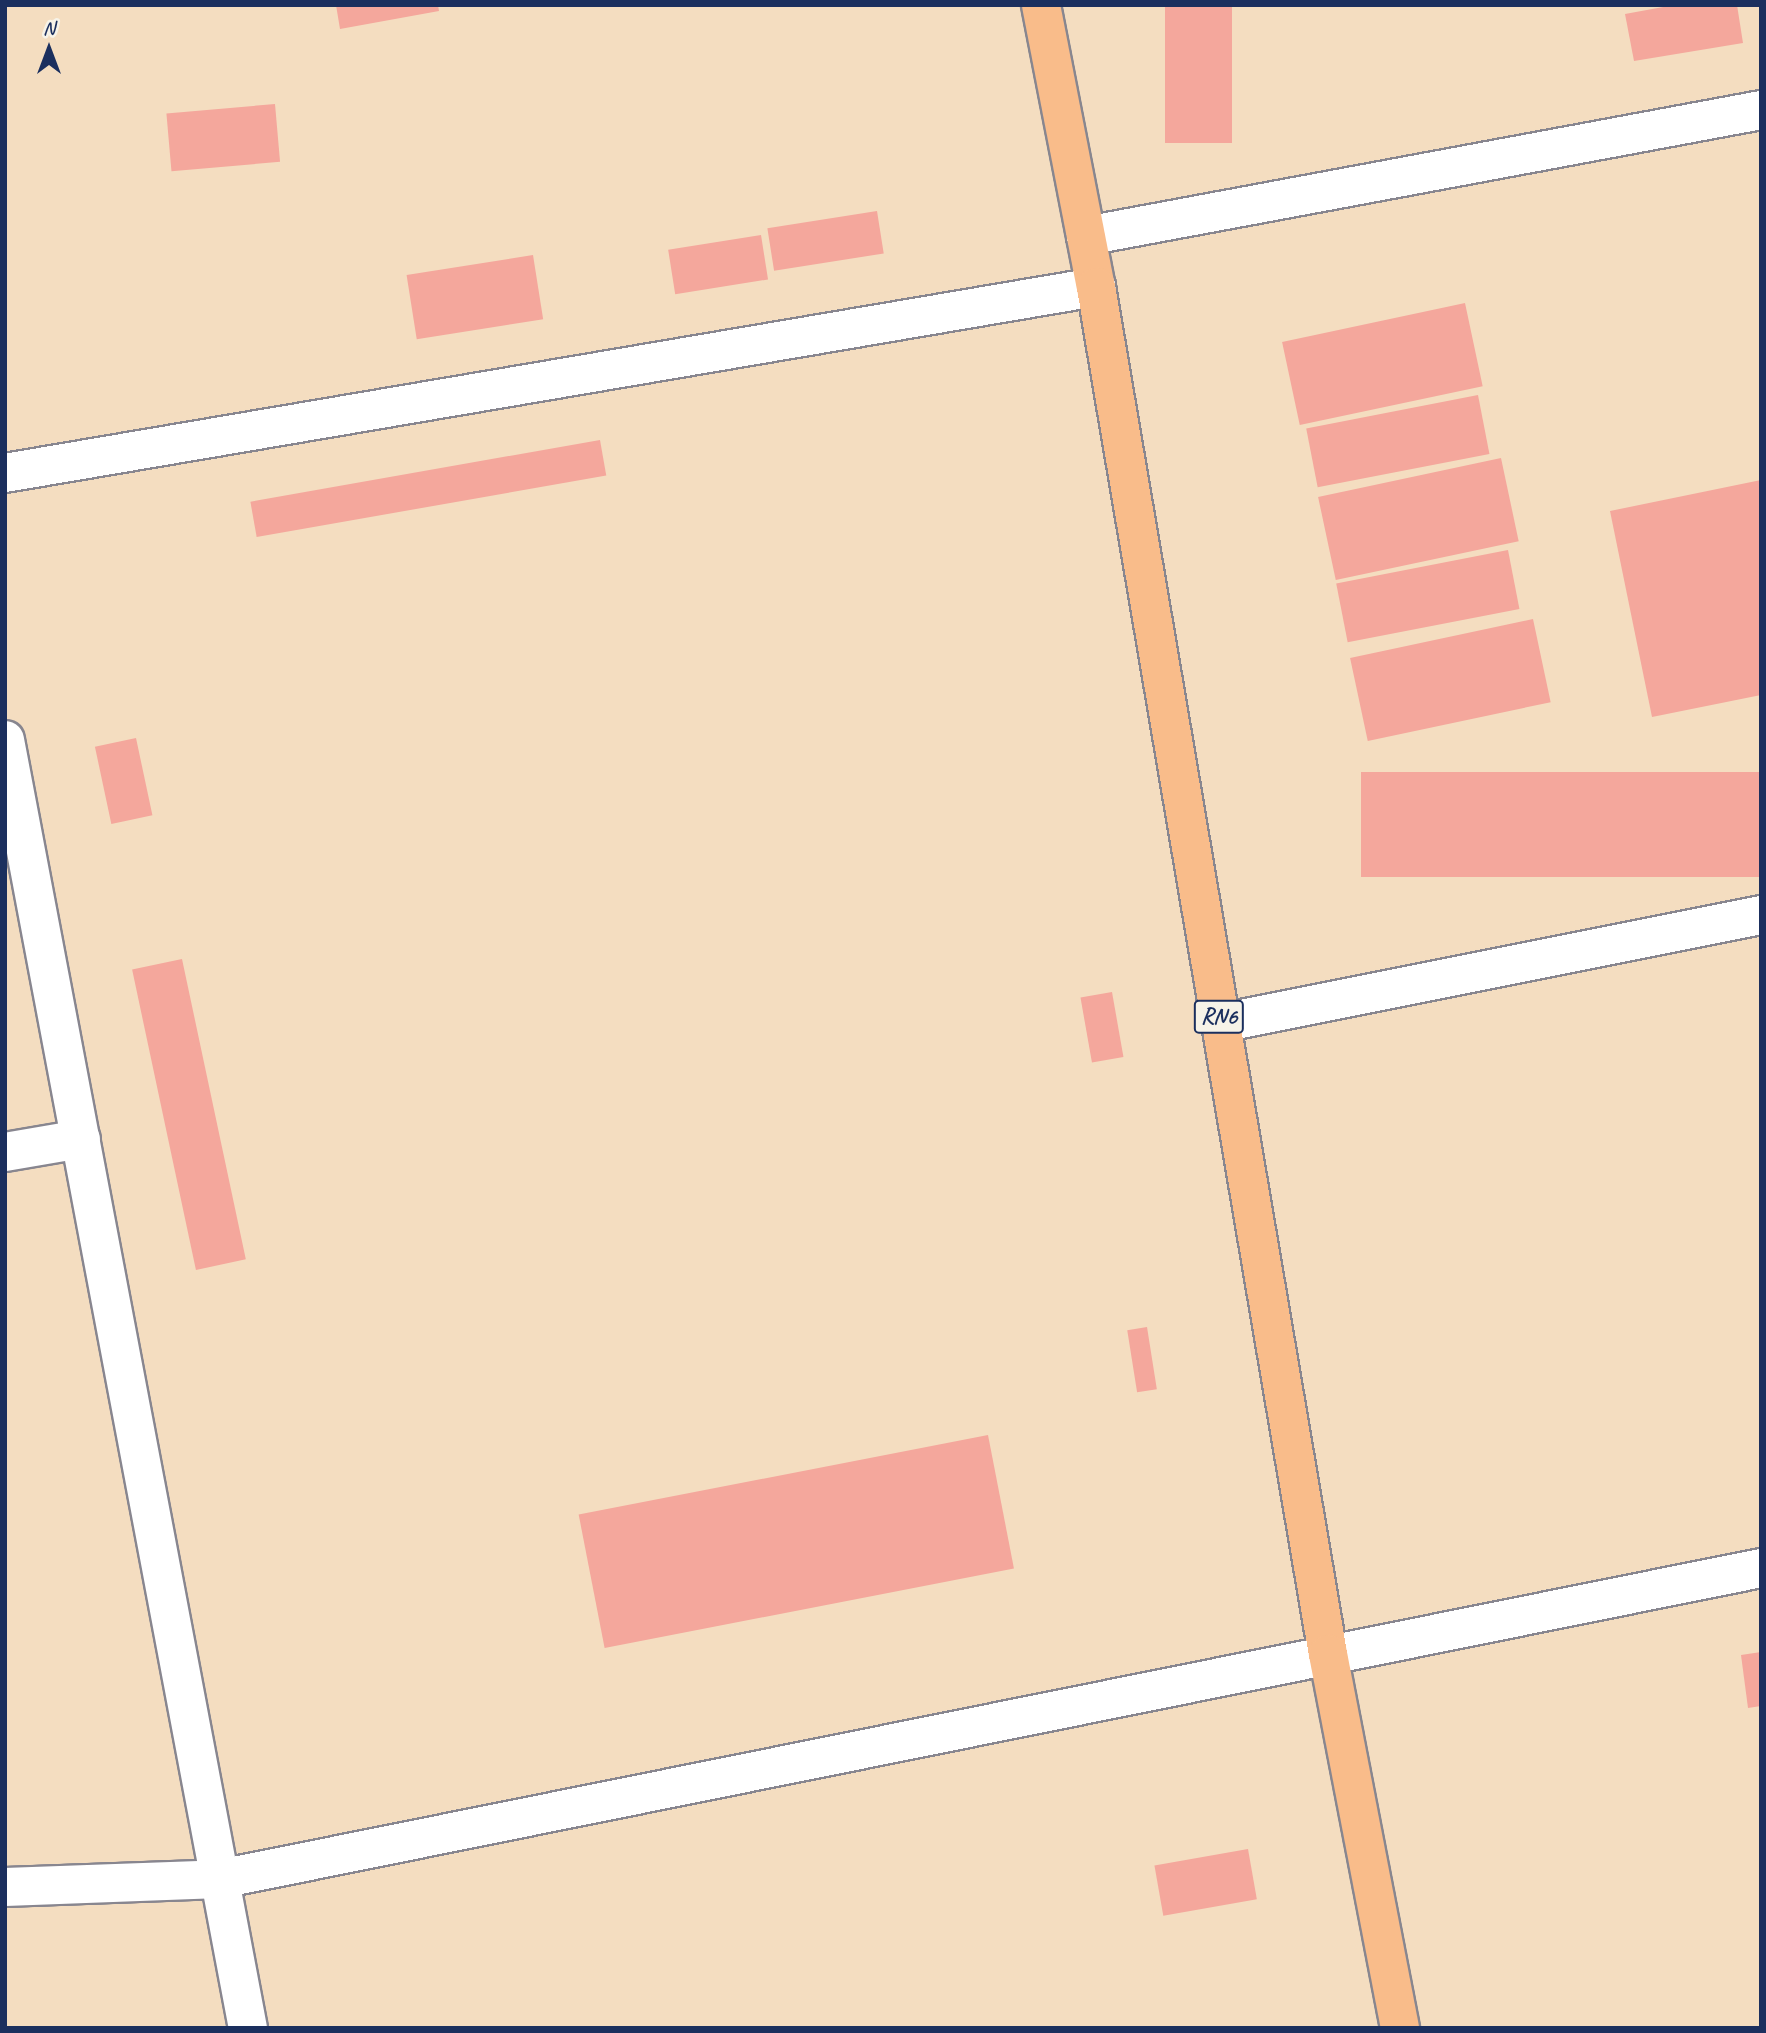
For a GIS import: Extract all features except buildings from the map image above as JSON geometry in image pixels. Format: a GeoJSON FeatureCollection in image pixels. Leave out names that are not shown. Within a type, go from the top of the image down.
{"type":"FeatureCollection","features":[{"type":"Feature","properties":{"kind":"main road","name":"RN6"},"geometry":{"type":"LineString","coordinates":[[1041,5],[1096,287],[1328,1654],[1400,2028]]}},
{"type":"Feature","properties":{"kind":"street"},"geometry":{"type":"LineString","coordinates":[[1086,236],[1761,110]]}},
{"type":"Feature","properties":{"kind":"street"},"geometry":{"type":"LineString","coordinates":[[5,473],[1096,287]]}},
{"type":"Feature","properties":{"kind":"street"},"geometry":{"type":"LineString","coordinates":[[5,740],[248,2028]]}},
{"type":"Feature","properties":{"kind":"street"},"geometry":{"type":"LineString","coordinates":[[1220,1023],[1761,915]]}},
{"type":"Feature","properties":{"kind":"street"},"geometry":{"type":"LineString","coordinates":[[5,1152],[81,1139]]}},
{"type":"Feature","properties":{"kind":"street"},"geometry":{"type":"LineString","coordinates":[[5,1887],[220,1879],[1761,1568]]}}]}
